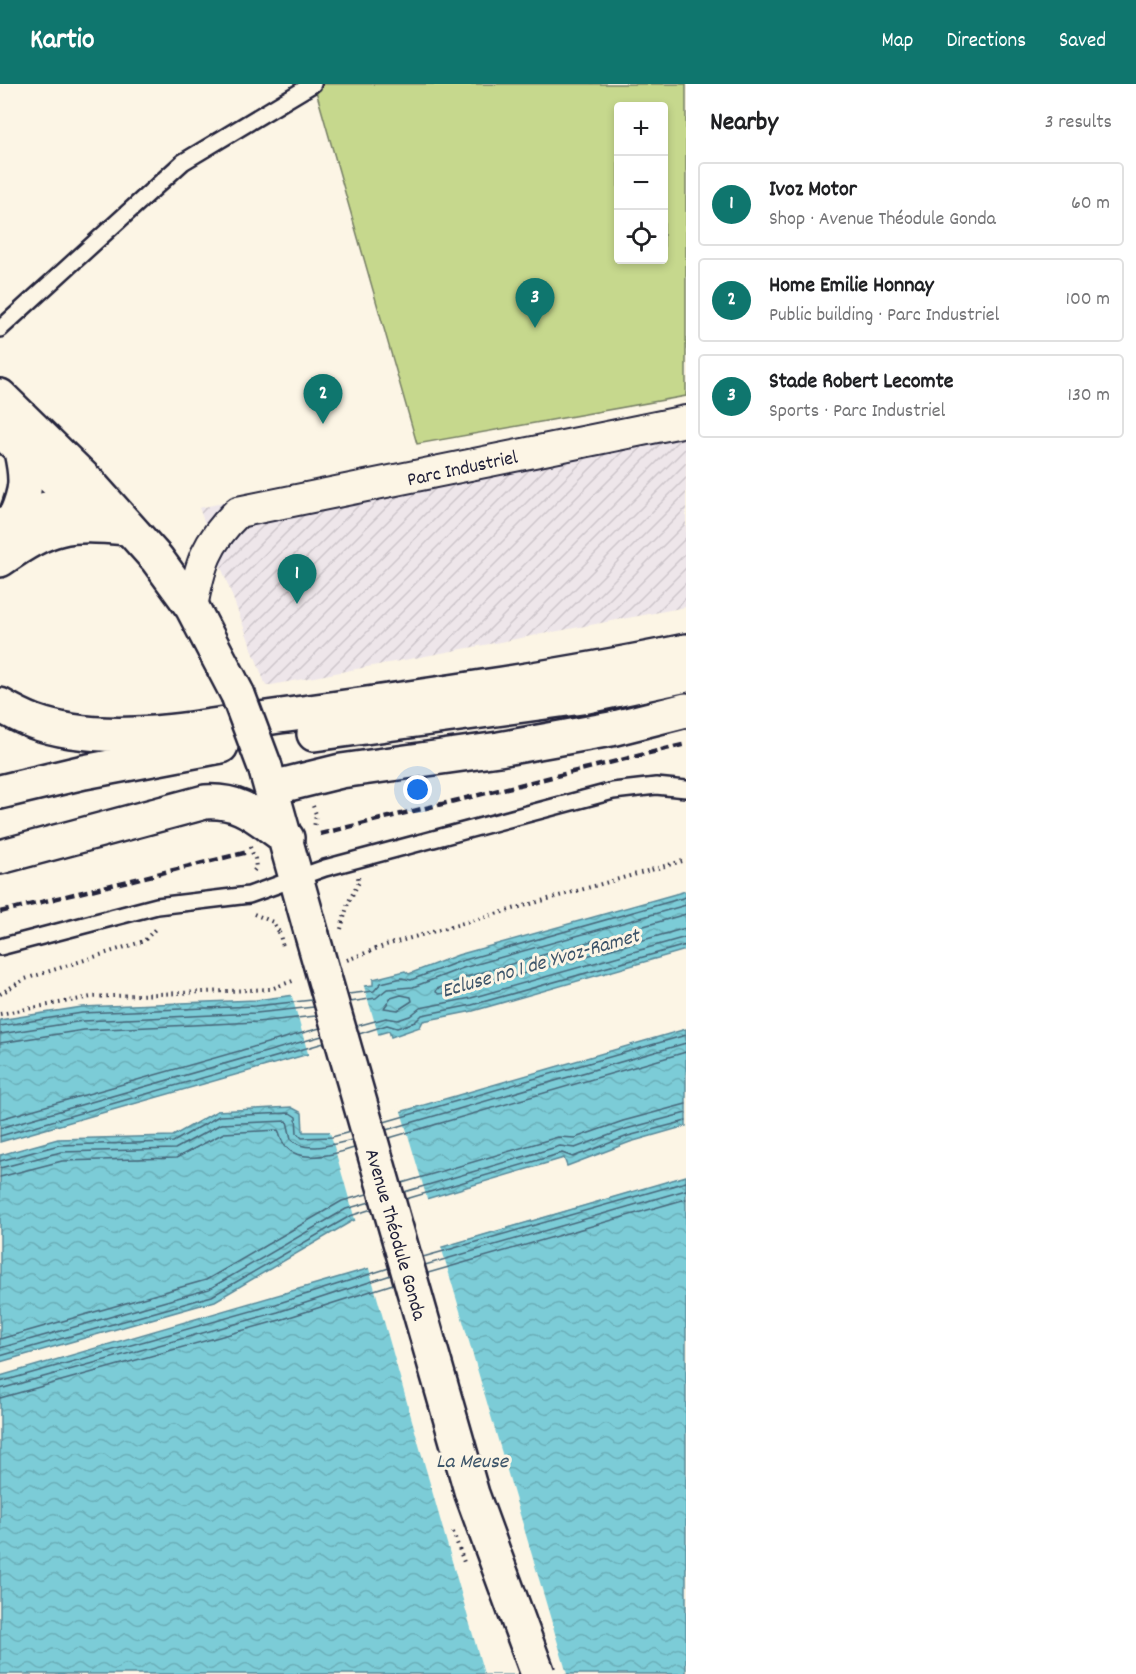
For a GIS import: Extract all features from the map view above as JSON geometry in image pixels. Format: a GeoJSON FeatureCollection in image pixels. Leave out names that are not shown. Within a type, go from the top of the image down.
{"type":"FeatureCollection","features":[{"type":"Feature","properties":{"kind":"main road","name":"Avenue Théodule Gonda"},"geometry":{"type":"LineString","coordinates":[[0,396],[89,483],[157,560],[192,607],[238,695],[287,838],[312,935],[472,1494],[538,1674]]}},
{"type":"Feature","properties":{"kind":"main road","name":"Avenue Théodule Gonda"},"geometry":{"type":"LineString","coordinates":[[10,441],[69,493],[117,517]]}},
{"type":"Feature","properties":{"kind":"main road"},"geometry":{"type":"LineString","coordinates":[[8,521],[26,491],[26,475],[10,441]]}},
{"type":"Feature","properties":{"kind":"main road"},"geometry":{"type":"LineString","coordinates":[[8,521],[50,508],[117,517]]}},
{"type":"Feature","properties":{"kind":"main road"},"geometry":{"type":"LineString","coordinates":[[0,560],[27,540],[58,526],[88,525],[117,517]]}},
{"type":"Feature","properties":{"kind":"main road"},"geometry":{"type":"LineString","coordinates":[[0,705],[28,722],[72,731],[123,734],[179,729],[576,674],[686,651]]}},
{"type":"Feature","properties":{"kind":"main road"},"geometry":{"type":"LineString","coordinates":[[0,792],[183,751],[559,700],[686,675]]}},
{"type":"Feature","properties":{"kind":"main road"},"geometry":{"type":"LineString","coordinates":[[268,778],[341,771],[499,749],[611,729],[686,710]]}},
{"type":"Feature","properties":{"kind":"main road"},"geometry":{"type":"LineString","coordinates":[[0,773],[179,729]]}},
{"type":"Feature","properties":{"kind":"main road"},"geometry":{"type":"LineString","coordinates":[[0,857],[205,802],[227,801],[244,808],[287,838]]}},
{"type":"Feature","properties":{"kind":"street","name":"Parc Industriel"},"geometry":{"type":"LineString","coordinates":[[192,607],[204,555],[218,531],[238,512],[686,421]]}},
{"type":"Feature","properties":{"kind":"lane"},"geometry":{"type":"LineString","coordinates":[[0,329],[183,162],[313,84]]}},
{"type":"Feature","properties":{"kind":"lane"},"geometry":{"type":"LineString","coordinates":[[0,947],[157,906],[249,895],[297,876],[613,791],[656,786],[686,789]]}},
{"type":"Feature","properties":{"kind":"path"},"geometry":{"type":"LineString","coordinates":[[244,808],[236,823],[255,859],[256,868],[244,879],[255,915],[273,922],[279,932]]}},
{"type":"Feature","properties":{"kind":"path"},"geometry":{"type":"LineString","coordinates":[[343,962],[386,945],[686,860]]}},
{"type":"Feature","properties":{"kind":"path"},"geometry":{"type":"LineString","coordinates":[[0,994],[25,979],[144,941],[159,924],[157,906]]}},
{"type":"Feature","properties":{"kind":"path"},"geometry":{"type":"LineString","coordinates":[[0,1014],[91,997],[271,989],[302,977]]}},
{"type":"Feature","properties":{"kind":"shaded area"},"geometry":{"type":"Polygon","coordinates":[[[686,406],[686,607],[266,686],[199,508],[686,406]]]}},
{"type":"Feature","properties":{"kind":"green space"},"geometry":{"type":"Polygon","coordinates":[[[314,84],[686,84],[686,396],[417,444],[314,84]]]}},
{"type":"Feature","properties":{"kind":"water","name":"Ecluse no 1 de Yvoz-Ramet"},"geometry":{"type":"Polygon","coordinates":[[[686,891],[686,950],[473,1011],[423,1021],[420,1027],[391,1037],[389,1031],[0,1142],[0,1020],[82,1007],[256,1000],[373,985],[373,979],[405,971],[409,974],[458,955],[686,891]]]}},
{"type":"Feature","properties":{"kind":"water"},"geometry":{"type":"Polygon","coordinates":[[[686,1029],[686,1126],[630,1142],[567,1166],[564,1158],[352,1221],[215,1301],[0,1362],[0,1155],[58,1139],[173,1136],[217,1111],[291,1107],[302,1113],[303,1132],[331,1132],[686,1029]]]}},
{"type":"Feature","properties":{"kind":"water","name":"La Meuse"},"geometry":{"type":"Polygon","coordinates":[[[686,1176],[686,1674],[0,1674],[0,1376],[686,1176]]]}},
{"type":"Feature","properties":{"kind":"pier"},"geometry":{"type":"Polygon","coordinates":[[[363,983],[379,1037],[309,1057],[291,993],[363,983]]]}},
{"type":"Feature","properties":{"kind":"pier"},"geometry":{"type":"Polygon","coordinates":[[[400,1108],[428,1202],[356,1223],[329,1129],[400,1108]]]}},
{"type":"Feature","properties":{"kind":"pier"},"geometry":{"type":"Polygon","coordinates":[[[440,1243],[567,1674],[484,1674],[368,1265],[440,1243]]]}},
{"type":"Feature","properties":{"kind":"railway"},"geometry":{"type":"LineString","coordinates":[[320,834],[686,744]]}},
{"type":"Feature","properties":{"kind":"railway"},"geometry":{"type":"LineString","coordinates":[[0,912],[248,852]]}},
{"type":"Feature","properties":{"kind":"place","name":"Stade Robert Lecomte"},"geometry":{"type":"Point","coordinates":[535,328]}},
{"type":"Feature","properties":{"kind":"place","name":"Home Emilie Honnay"},"geometry":{"type":"Point","coordinates":[323,424]}},
{"type":"Feature","properties":{"kind":"place","name":"Ivoz Motor"},"geometry":{"type":"Point","coordinates":[297,604]}}]}
